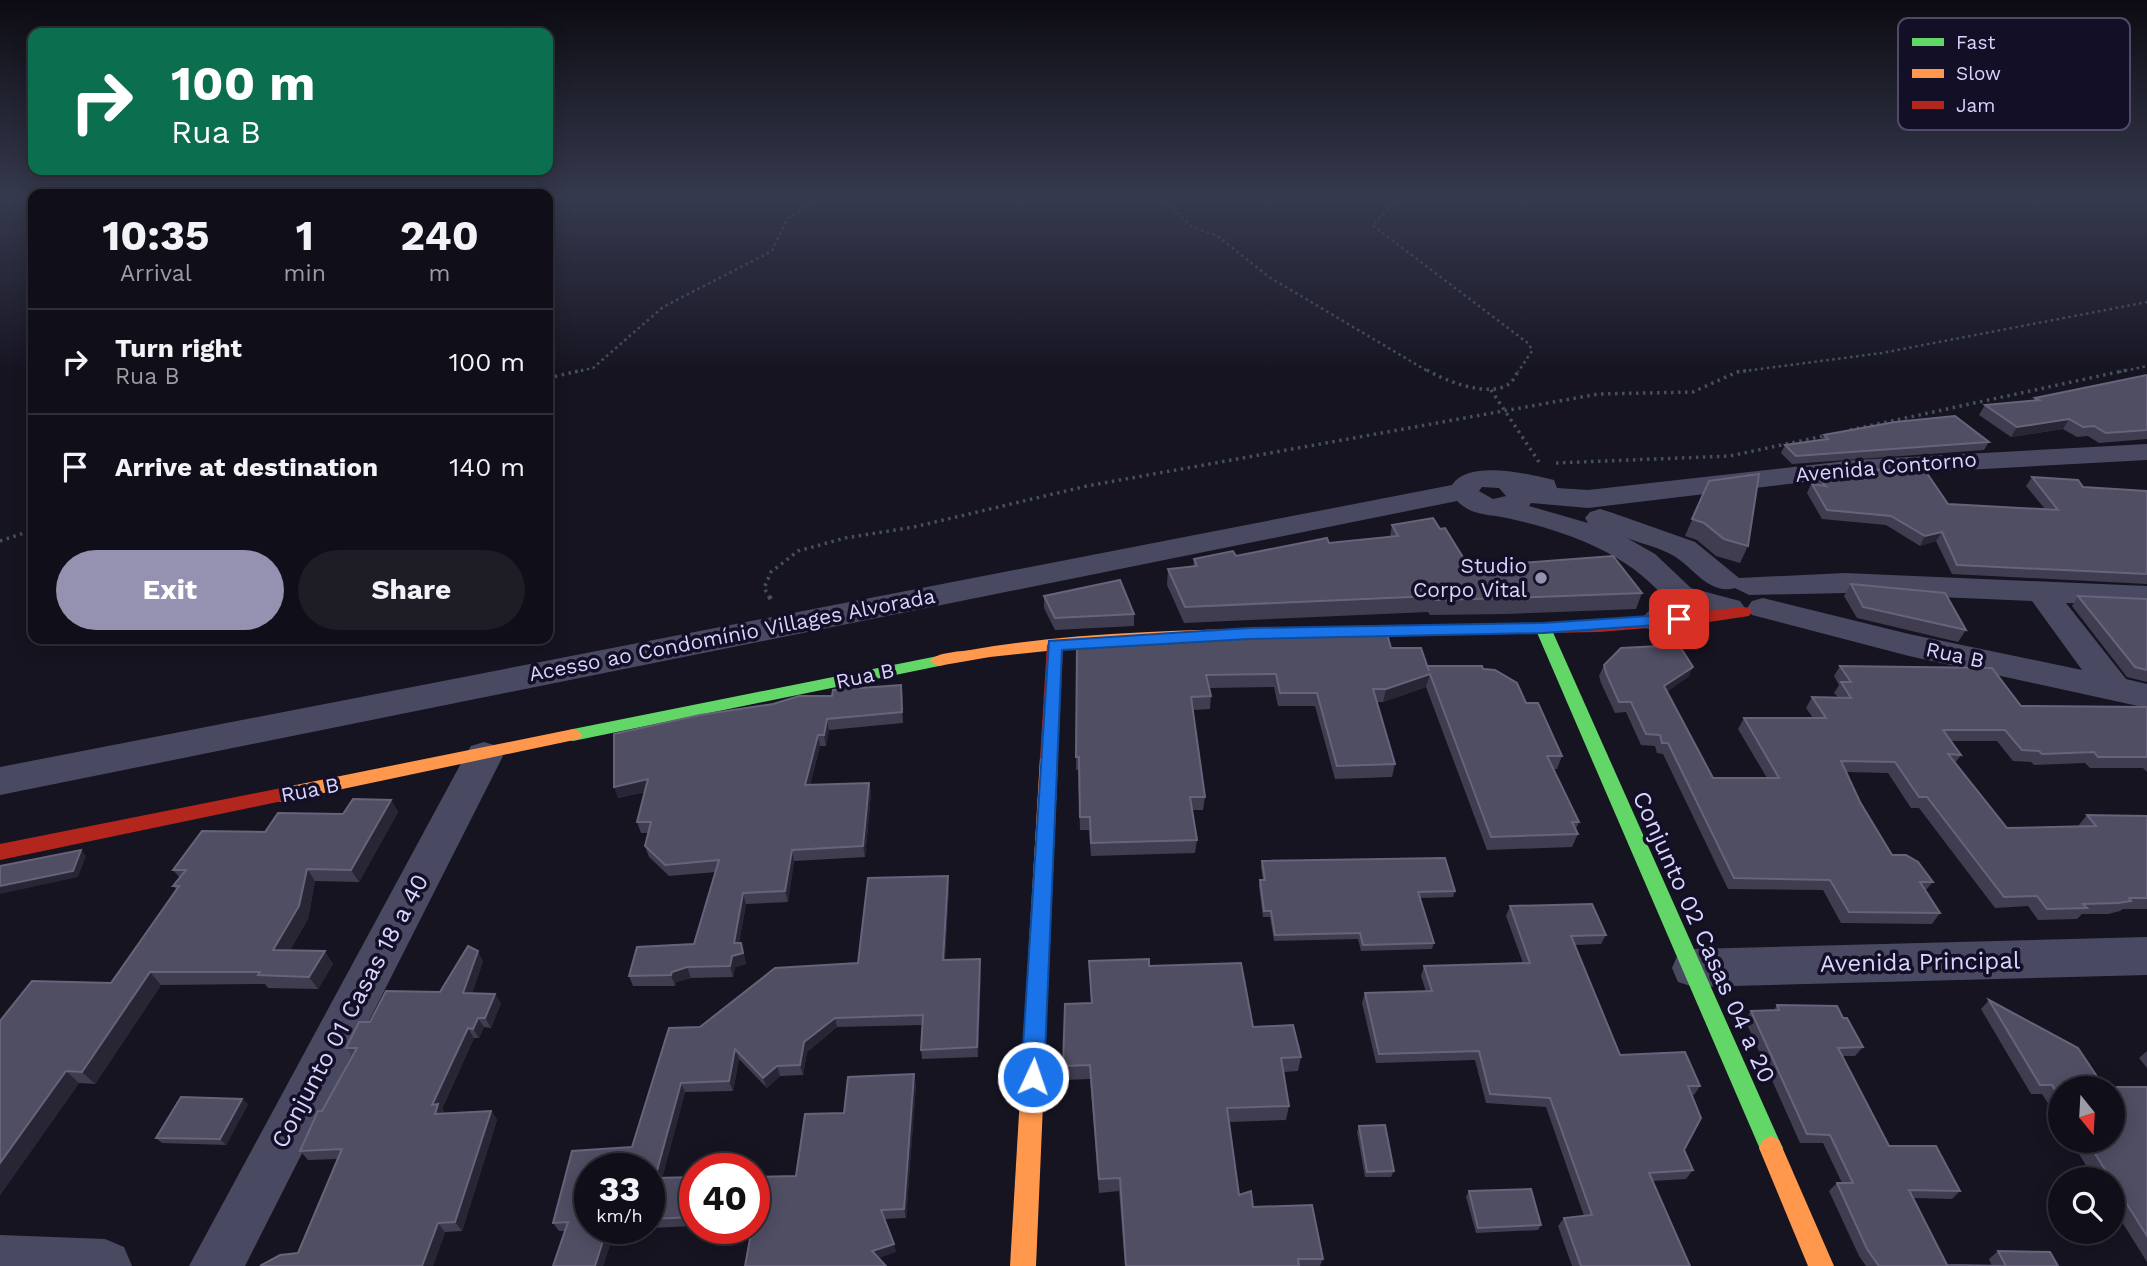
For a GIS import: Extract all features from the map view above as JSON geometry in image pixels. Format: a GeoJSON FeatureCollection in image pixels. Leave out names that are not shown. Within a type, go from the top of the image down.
{"type":"FeatureCollection","features":[{"type":"Feature","properties":{"kind":"street","name":"Avenida Contorno"},"geometry":{"type":"LineString","coordinates":[[1514,495],[1588,499],[1855,468],[2147,452]]}},
{"type":"Feature","properties":{"kind":"street","name":"Acesso ao Condomínio Villages Alvorada"},"geometry":{"type":"LineString","coordinates":[[0,781],[1464,491],[1466,484],[1473,479],[1498,479],[1514,495]]}},
{"type":"Feature","properties":{"kind":"street"},"geometry":{"type":"LineString","coordinates":[[1514,495],[1639,556],[1673,587],[1700,603],[1803,582],[2147,596]]}},
{"type":"Feature","properties":{"kind":"street"},"geometry":{"type":"LineString","coordinates":[[1514,495],[1579,511],[1663,539],[1684,549],[1737,594]]}},
{"type":"Feature","properties":{"kind":"street"},"geometry":{"type":"LineString","coordinates":[[1673,587],[1737,594]]}},
{"type":"Feature","properties":{"kind":"street"},"geometry":{"type":"LineString","coordinates":[[1656,620],[1675,607],[1673,587]]}},
{"type":"Feature","properties":{"kind":"street"},"geometry":{"type":"LineString","coordinates":[[2040,590],[2131,693]]}},
{"type":"Feature","properties":{"kind":"street","name":"Rua B"},"geometry":{"type":"LineString","coordinates":[[0,852],[484,756],[890,670],[1055,645],[1249,634],[1543,628],[1702,619],[1737,594],[1909,645],[2131,693]]}},
{"type":"Feature","properties":{"kind":"street","name":"Conjunto 02 Casas 04 a 20"},"geometry":{"type":"LineString","coordinates":[[1543,628],[1694,968],[1821,1266]]}},
{"type":"Feature","properties":{"kind":"street"},"geometry":{"type":"LineString","coordinates":[[1023,1266],[1055,645]]}},
{"type":"Feature","properties":{"kind":"street","name":"Conjunto 01 Casas 18 a 40"},"geometry":{"type":"LineString","coordinates":[[216,1266],[484,756]]}},
{"type":"Feature","properties":{"kind":"street","name":"Avenida Principal"},"geometry":{"type":"LineString","coordinates":[[1694,968],[2147,956]]}},
{"type":"Feature","properties":{"kind":"street"},"geometry":{"type":"LineString","coordinates":[[0,1262],[105,1266]]}},
{"type":"Feature","properties":{"kind":"path"},"geometry":{"type":"LineString","coordinates":[[553,377],[593,368],[663,307],[765,255]]}},
{"type":"Feature","properties":{"kind":"path"},"geometry":{"type":"LineString","coordinates":[[1241,255],[1269,277],[1438,377],[1490,390],[1510,384],[1532,351],[1517,333],[1409,255]]}},
{"type":"Feature","properties":{"kind":"path"},"geometry":{"type":"LineString","coordinates":[[785,625],[764,588],[771,572],[798,551],[845,538],[914,527],[1087,486],[1232,462],[1504,410],[1598,394],[1693,392],[1737,372],[1892,351],[2147,302]]}},
{"type":"Feature","properties":{"kind":"path"},"geometry":{"type":"LineString","coordinates":[[1553,463],[1730,456],[2147,366]]}},
{"type":"Feature","properties":{"kind":"path"},"geometry":{"type":"LineString","coordinates":[[1490,390],[1540,463]]}},
{"type":"Feature","properties":{"kind":"path"},"geometry":{"type":"LineString","coordinates":[[0,541],[28,532]]}},
{"type":"Feature","properties":{"kind":"building"},"geometry":{"type":"Polygon","coordinates":[[[2147,375],[2147,430],[2106,433],[2094,426],[2083,427],[2069,419],[2017,427],[1985,405],[2039,400],[2035,398],[2147,375]]]}},
{"type":"Feature","properties":{"kind":"building"},"geometry":{"type":"Polygon","coordinates":[[[1955,416],[1989,442],[1796,456],[1785,445],[1828,439],[1824,435],[1895,422],[1955,416]]]}},
{"type":"Feature","properties":{"kind":"building"},"geometry":{"type":"Polygon","coordinates":[[[1922,466],[1948,504],[2058,510],[2032,477],[2078,480],[2083,487],[2147,491],[2147,574],[1957,565],[1942,532],[1925,536],[1891,516],[1827,510],[1812,484],[1826,486],[1815,475],[1922,466]]]}},
{"type":"Feature","properties":{"kind":"building"},"geometry":{"type":"Polygon","coordinates":[[[1759,474],[1748,546],[1724,539],[1704,523],[1692,519],[1709,481],[1759,474]]]}},
{"type":"Feature","properties":{"kind":"building"},"geometry":{"type":"Polygon","coordinates":[[[1433,518],[1440,529],[1445,528],[1469,567],[1613,556],[1642,593],[1434,600],[1432,596],[1185,607],[1168,569],[1197,566],[1194,559],[1233,551],[1236,556],[1327,538],[1329,543],[1398,536],[1392,525],[1433,518]]]}},
{"type":"Feature","properties":{"kind":"building"},"geometry":{"type":"Polygon","coordinates":[[[1120,580],[1134,614],[1055,618],[1044,596],[1120,580]]]}},
{"type":"Feature","properties":{"kind":"building"},"geometry":{"type":"Polygon","coordinates":[[[1851,584],[1945,593],[1966,630],[1863,607],[1851,584]]]}},
{"type":"Feature","properties":{"kind":"building"},"geometry":{"type":"Polygon","coordinates":[[[2078,596],[2147,599],[2147,670],[2135,667],[2078,596]]]}},
{"type":"Feature","properties":{"kind":"building"},"geometry":{"type":"Polygon","coordinates":[[[1387,634],[1391,648],[1421,648],[1427,666],[1482,666],[1483,669],[1495,670],[1517,683],[1526,703],[1538,703],[1562,756],[1547,756],[1579,822],[1572,822],[1578,834],[1491,837],[1430,674],[1386,689],[1373,689],[1395,764],[1337,766],[1317,693],[1280,693],[1276,674],[1206,675],[1211,696],[1191,697],[1205,797],[1190,797],[1197,840],[1091,843],[1090,817],[1080,817],[1079,757],[1076,757],[1077,646],[1165,640],[1387,634]]]}},
{"type":"Feature","properties":{"kind":"building"},"geometry":{"type":"Polygon","coordinates":[[[1679,645],[1693,667],[1664,686],[1713,778],[1779,778],[1744,718],[1826,718],[1812,697],[1851,698],[1841,682],[1851,682],[1840,666],[1992,668],[2021,706],[2147,707],[2147,757],[2098,757],[2094,752],[2042,754],[2039,751],[2022,750],[2005,730],[1943,730],[1961,755],[1948,754],[2007,828],[2096,826],[2087,815],[2147,816],[2147,898],[2129,898],[2131,901],[2118,903],[2083,904],[2087,908],[2047,909],[2037,896],[2004,897],[1927,797],[1919,797],[1895,762],[1841,761],[1860,802],[1892,855],[1906,855],[1918,862],[1933,882],[1920,882],[1940,913],[1849,912],[1830,880],[1734,878],[1668,743],[1662,743],[1660,735],[1646,734],[1631,702],[1619,702],[1604,665],[1621,648],[1679,645]]]}},
{"type":"Feature","properties":{"kind":"building"},"geometry":{"type":"Polygon","coordinates":[[[901,685],[902,712],[827,719],[824,735],[818,735],[805,785],[869,783],[863,846],[792,850],[785,891],[743,893],[734,943],[741,943],[743,953],[732,956],[730,966],[687,967],[672,972],[671,975],[629,976],[637,947],[694,944],[719,860],[665,865],[645,846],[651,822],[637,822],[648,779],[614,787],[614,734],[700,715],[773,704],[799,696],[832,696],[833,690],[901,685]]]}},
{"type":"Feature","properties":{"kind":"building"},"geometry":{"type":"Polygon","coordinates":[[[353,799],[391,800],[351,870],[307,869],[299,906],[273,950],[325,951],[309,977],[258,975],[260,972],[150,972],[82,1072],[66,1071],[0,1163],[0,1021],[32,981],[111,983],[179,886],[173,886],[186,870],[173,870],[202,831],[265,832],[278,813],[343,814],[353,799]]]}},
{"type":"Feature","properties":{"kind":"building"},"geometry":{"type":"Polygon","coordinates":[[[81,850],[73,871],[0,886],[0,866],[81,850]]]}},
{"type":"Feature","properties":{"kind":"building"},"geometry":{"type":"Polygon","coordinates":[[[1445,858],[1455,891],[1418,892],[1434,943],[1363,945],[1360,933],[1275,935],[1271,911],[1264,911],[1260,880],[1265,880],[1262,861],[1445,858]]]}},
{"type":"Feature","properties":{"kind":"building"},"geometry":{"type":"Polygon","coordinates":[[[948,876],[943,960],[980,959],[977,1047],[921,1050],[923,1015],[835,1018],[804,1042],[800,1065],[777,1066],[763,1078],[735,1049],[729,1081],[681,1083],[662,1153],[574,1153],[574,1244],[602,1244],[595,1266],[553,1266],[568,1222],[553,1223],[572,1151],[632,1147],[669,1028],[700,1027],[775,968],[858,963],[868,878],[948,876]]]}},
{"type":"Feature","properties":{"kind":"building"},"geometry":{"type":"Polygon","coordinates":[[[1592,904],[1606,935],[1571,936],[1620,1055],[1685,1052],[1700,1086],[1688,1086],[1701,1118],[1684,1150],[1693,1170],[1649,1173],[1690,1266],[1581,1266],[1564,1218],[1592,1215],[1550,1098],[1490,1094],[1479,1051],[1379,1054],[1365,993],[1432,991],[1424,966],[1530,963],[1510,906],[1592,904]]]}},
{"type":"Feature","properties":{"kind":"building"},"geometry":{"type":"Polygon","coordinates":[[[468,946],[478,951],[463,993],[495,994],[485,1018],[478,1018],[473,1029],[468,1028],[432,1105],[438,1104],[435,1114],[491,1111],[455,1222],[438,1223],[422,1266],[260,1266],[280,1255],[298,1253],[342,1149],[300,1151],[318,1111],[322,1111],[357,1048],[346,1048],[359,1022],[370,1022],[386,991],[440,992],[468,946]]]}},
{"type":"Feature","properties":{"kind":"building"},"geometry":{"type":"Polygon","coordinates":[[[1149,959],[1149,966],[1241,963],[1253,1027],[1293,1025],[1301,1057],[1281,1058],[1289,1106],[1227,1108],[1239,1195],[1251,1191],[1253,1207],[1312,1205],[1323,1259],[1298,1259],[1299,1266],[1126,1266],[1120,1178],[1099,1179],[1090,1065],[1063,1066],[1065,1004],[1092,1003],[1089,961],[1149,959]]]}},
{"type":"Feature","properties":{"kind":"building"},"geometry":{"type":"Polygon","coordinates":[[[1989,1000],[2078,1048],[2097,1076],[2048,1076],[2048,1085],[2040,1085],[1989,1000]]]}},
{"type":"Feature","properties":{"kind":"building"},"geometry":{"type":"Polygon","coordinates":[[[1777,1005],[1837,1006],[1863,1047],[1838,1048],[1889,1146],[1936,1146],[1960,1191],[1909,1190],[1947,1265],[2006,1266],[1879,1266],[1867,1249],[1837,1183],[1853,1183],[1830,1135],[1807,1134],[1751,1011],[1779,1010],[1777,1005]]]}},
{"type":"Feature","properties":{"kind":"building"},"geometry":{"type":"Polygon","coordinates":[[[914,1074],[904,1209],[881,1210],[894,1244],[872,1251],[886,1266],[745,1266],[749,1244],[770,1244],[770,1177],[796,1176],[805,1114],[844,1113],[848,1077],[914,1074]]]}},
{"type":"Feature","properties":{"kind":"building"},"geometry":{"type":"Polygon","coordinates":[[[2125,1087],[2147,1087],[2147,1236],[2125,1201],[2125,1167],[2103,1167],[2095,1153],[2125,1153],[2125,1087]]]}},
{"type":"Feature","properties":{"kind":"building"},"geometry":{"type":"Polygon","coordinates":[[[181,1097],[242,1099],[220,1139],[156,1138],[181,1097]]]}},
{"type":"Feature","properties":{"kind":"building"},"geometry":{"type":"Polygon","coordinates":[[[1385,1125],[1394,1171],[1367,1172],[1359,1126],[1385,1125]]]}},
{"type":"Feature","properties":{"kind":"building"},"geometry":{"type":"Polygon","coordinates":[[[679,1177],[679,1218],[665,1218],[665,1178],[679,1177]]]}},
{"type":"Feature","properties":{"kind":"building"},"geometry":{"type":"Polygon","coordinates":[[[1531,1189],[1541,1225],[1478,1228],[1469,1191],[1531,1189]]]}},
{"type":"Feature","properties":{"kind":"building"},"geometry":{"type":"Polygon","coordinates":[[[1998,1251],[2050,1252],[2058,1266],[2006,1266],[1998,1251]]]}},
{"type":"Feature","properties":{"kind":"traffic: fast"},"geometry":{"type":"LineString","coordinates":[[1543,628],[1771,1148]]}},
{"type":"Feature","properties":{"kind":"traffic: fast"},"geometry":{"type":"LineString","coordinates":[[573,735],[938,661]]}},
{"type":"Feature","properties":{"kind":"traffic: slow"},"geometry":{"type":"LineString","coordinates":[[938,661],[1042,645],[1094,641],[1356,632]]}},
{"type":"Feature","properties":{"kind":"traffic: slow"},"geometry":{"type":"LineString","coordinates":[[281,795],[573,735]]}},
{"type":"Feature","properties":{"kind":"traffic: slow"},"geometry":{"type":"LineString","coordinates":[[1023,1266],[1049,758]]}},
{"type":"Feature","properties":{"kind":"traffic: slow"},"geometry":{"type":"LineString","coordinates":[[1771,1148],[1821,1266]]}},
{"type":"Feature","properties":{"kind":"traffic: jam"},"geometry":{"type":"LineString","coordinates":[[1356,632],[1599,627],[1744,612]]}},
{"type":"Feature","properties":{"kind":"traffic: jam"},"geometry":{"type":"LineString","coordinates":[[1049,758],[1055,645]]}},
{"type":"Feature","properties":{"kind":"traffic: jam"},"geometry":{"type":"LineString","coordinates":[[0,852],[281,795]]}},
{"type":"Feature","properties":{"kind":"place","name":"Studio Corpo Vital"},"geometry":{"type":"Point","coordinates":[1541,578]}},
{"type":"Feature","properties":{"kind":"route"},"geometry":{"type":"LineString","coordinates":[[1033,1077],[1055,645],[1164,637],[1543,628],[1679,619]]}}]}
